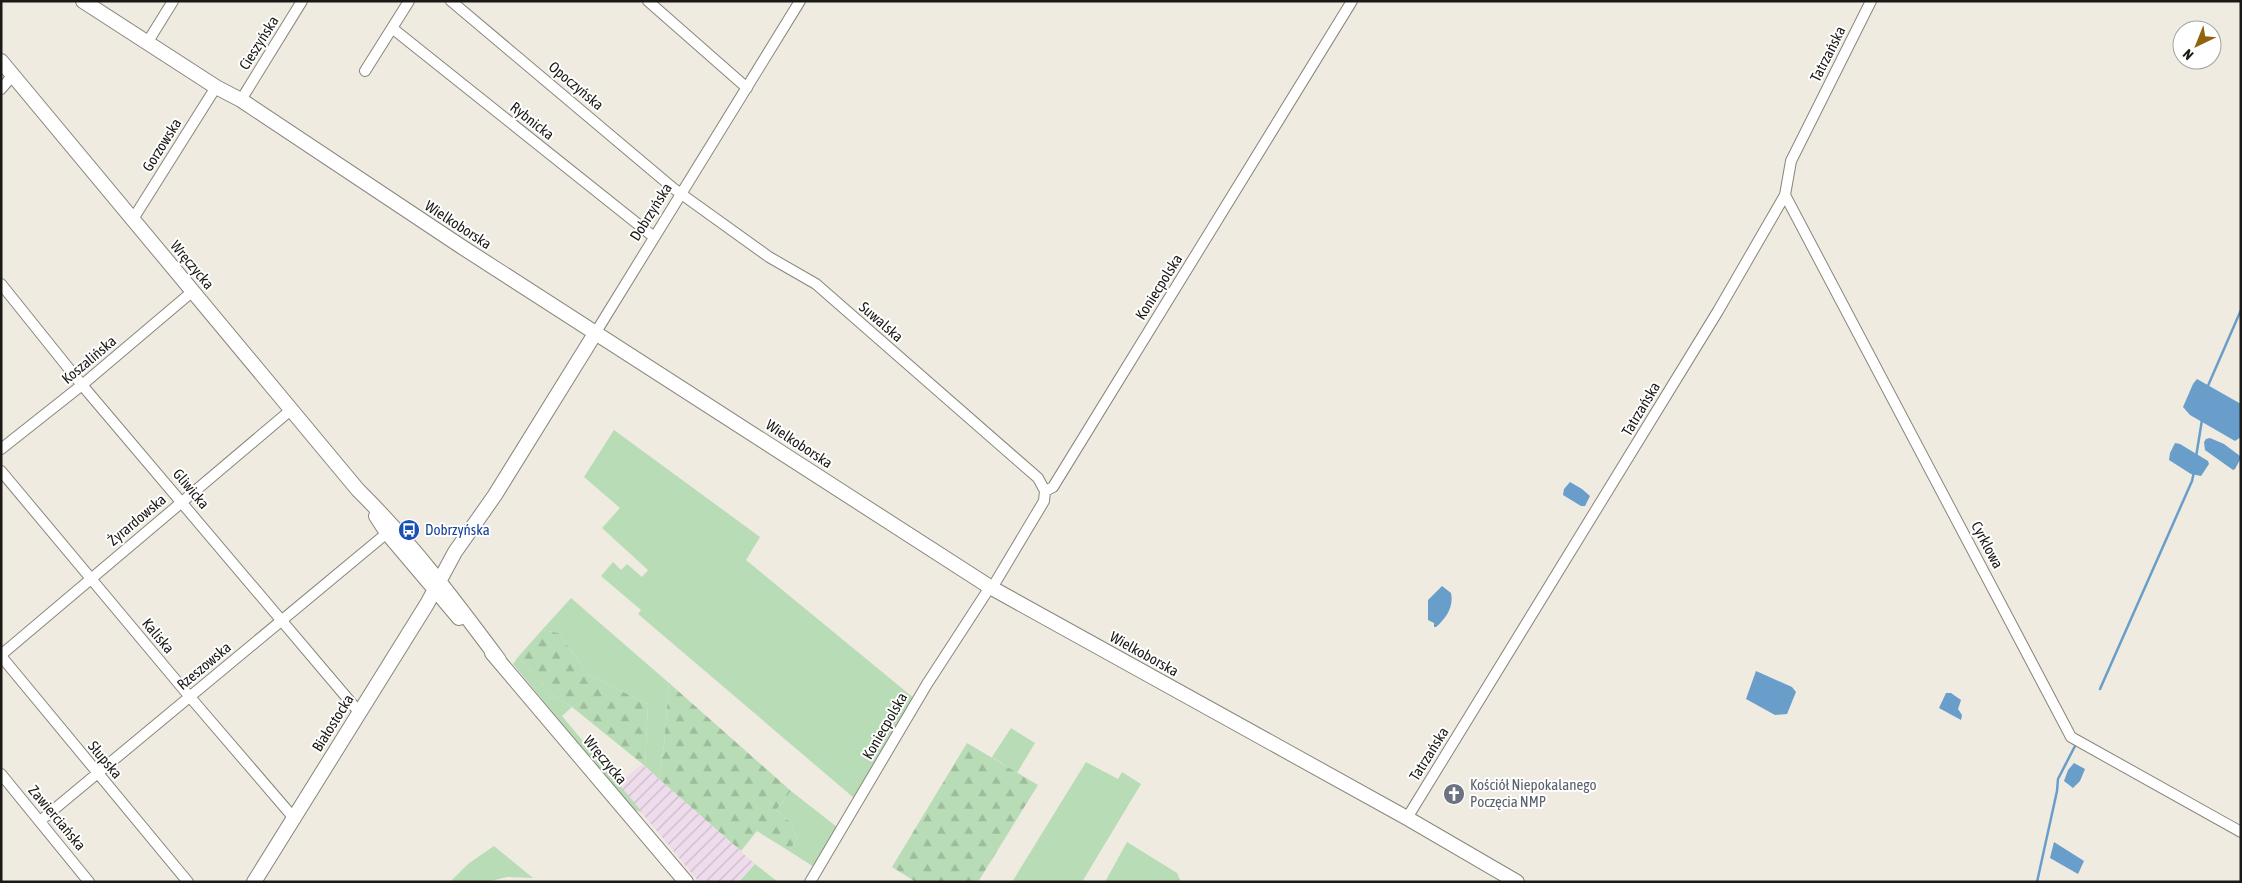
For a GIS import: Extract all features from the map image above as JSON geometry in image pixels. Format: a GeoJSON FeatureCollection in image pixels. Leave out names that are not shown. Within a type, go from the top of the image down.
{"type":"FeatureCollection","features":[{"type":"Feature","properties":{"kind":"street","name":"Wielkoborska"},"geometry":{"type":"LineString","coordinates":[[83,1],[216,87],[241,100],[462,247],[991,587],[1407,818],[1517,882]]}},
{"type":"Feature","properties":{"kind":"street"},"geometry":{"type":"LineString","coordinates":[[147,43],[173,1]]}},
{"type":"Feature","properties":{"kind":"street","name":"Cieszyńska"},"geometry":{"type":"LineString","coordinates":[[241,100],[302,1]]}},
{"type":"Feature","properties":{"kind":"street"},"geometry":{"type":"LineString","coordinates":[[365,72],[409,1]]}},
{"type":"Feature","properties":{"kind":"street","name":"Opoczyńska"},"geometry":{"type":"LineString","coordinates":[[451,1],[673,188],[682,193]]}},
{"type":"Feature","properties":{"kind":"street"},"geometry":{"type":"LineString","coordinates":[[648,1],[747,88]]}},
{"type":"Feature","properties":{"kind":"street","name":"Dobrzyńska"},"geometry":{"type":"LineString","coordinates":[[433,583],[494,494],[800,1]]}},
{"type":"Feature","properties":{"kind":"street","name":"Koniecpolska"},"geometry":{"type":"LineString","coordinates":[[810,882],[927,684],[991,587],[1044,500],[1046,491],[1053,486],[1125,371],[1352,1]]}},
{"type":"Feature","properties":{"kind":"street","name":"Tatrzańska"},"geometry":{"type":"LineString","coordinates":[[1407,818],[1703,337],[1785,196],[1791,160],[1871,1]]}},
{"type":"Feature","properties":{"kind":"street","name":"Rybnicka"},"geometry":{"type":"LineString","coordinates":[[392,28],[654,237]]}},
{"type":"Feature","properties":{"kind":"street","name":"Wręczycka"},"geometry":{"type":"LineString","coordinates":[[1,61],[292,409],[358,490],[387,534],[433,583],[686,882]]}},
{"type":"Feature","properties":{"kind":"street"},"geometry":{"type":"LineString","coordinates":[[1,89],[13,75]]}},
{"type":"Feature","properties":{"kind":"street","name":"Gorzowska"},"geometry":{"type":"LineString","coordinates":[[133,219],[216,87]]}},
{"type":"Feature","properties":{"kind":"street","name":"Suwalska"},"geometry":{"type":"LineString","coordinates":[[682,193],[769,257],[816,284],[1038,478],[1046,491]]}},
{"type":"Feature","properties":{"kind":"street","name":"Cyrklowa"},"geometry":{"type":"LineString","coordinates":[[1785,196],[2070,737],[2241,832]]}},
{"type":"Feature","properties":{"kind":"street","name":"Gliwicka"},"geometry":{"type":"LineString","coordinates":[[1,284],[82,385],[359,712]]}},
{"type":"Feature","properties":{"kind":"street","name":"Koszalińska"},"geometry":{"type":"LineString","coordinates":[[1,449],[82,385],[193,291]]}},
{"type":"Feature","properties":{"kind":"street","name":"Żyrardowska"},"geometry":{"type":"LineString","coordinates":[[1,656],[292,409]]}},
{"type":"Feature","properties":{"kind":"street","name":"Kaliska"},"geometry":{"type":"LineString","coordinates":[[1,472],[190,698],[293,817]]}},
{"type":"Feature","properties":{"kind":"street","name":"Wręczycka"},"geometry":{"type":"LineString","coordinates":[[358,490],[387,518],[416,553],[433,583]]}},
{"type":"Feature","properties":{"kind":"street","name":"Rzeszowska"},"geometry":{"type":"LineString","coordinates":[[40,821],[387,534]]}},
{"type":"Feature","properties":{"kind":"street"},"geometry":{"type":"LineString","coordinates":[[416,553],[434,560],[455,552]]}},
{"type":"Feature","properties":{"kind":"street","name":"Białostocka"},"geometry":{"type":"LineString","coordinates":[[254,882],[359,712],[433,583]]}},
{"type":"Feature","properties":{"kind":"street","name":"Słupska"},"geometry":{"type":"LineString","coordinates":[[1,656],[97,775],[188,882]]}},
{"type":"Feature","properties":{"kind":"street","name":"Zawierciańska"},"geometry":{"type":"LineString","coordinates":[[1,774],[89,882]]}},
{"type":"Feature","properties":{"kind":"shaded area"},"geometry":{"type":"Polygon","coordinates":[[[642,764],[755,864],[739,882],[699,882],[618,784],[642,764]]]}},
{"type":"Feature","properties":{"kind":"green space"},"geometry":{"type":"Polygon","coordinates":[[[614,430],[760,537],[746,560],[915,699],[854,798],[638,614],[641,610],[601,576],[613,562],[621,570],[627,564],[642,577],[648,570],[602,528],[620,508],[584,477],[614,430]]]}},
{"type":"Feature","properties":{"kind":"green space"},"geometry":{"type":"Polygon","coordinates":[[[571,598],[669,683],[659,779],[645,766],[648,704],[588,675],[559,633],[542,630],[571,598]]]}},
{"type":"Feature","properties":{"kind":"green space"},"geometry":{"type":"Polygon","coordinates":[[[542,630],[559,633],[588,675],[648,704],[645,766],[572,707],[554,696],[518,657],[542,630]]]}},
{"type":"Feature","properties":{"kind":"green space"},"geometry":{"type":"Polygon","coordinates":[[[518,657],[554,696],[572,707],[562,716],[642,812],[633,810],[513,664],[518,657]]]}},
{"type":"Feature","properties":{"kind":"green space"},"geometry":{"type":"Polygon","coordinates":[[[669,683],[791,791],[776,810],[790,822],[797,839],[789,851],[757,831],[741,851],[659,779],[669,683]]]}},
{"type":"Feature","properties":{"kind":"green space"},"geometry":{"type":"Polygon","coordinates":[[[1011,728],[1035,743],[1017,773],[992,757],[1011,728]]]}},
{"type":"Feature","properties":{"kind":"green space"},"geometry":{"type":"Polygon","coordinates":[[[967,743],[1038,785],[978,882],[916,882],[892,867],[967,743]]]}},
{"type":"Feature","properties":{"kind":"green space"},"geometry":{"type":"Polygon","coordinates":[[[1086,762],[1118,779],[1122,772],[1141,784],[1082,882],[1012,882],[1086,762]]]}},
{"type":"Feature","properties":{"kind":"green space"},"geometry":{"type":"Polygon","coordinates":[[[791,791],[837,827],[814,867],[789,851],[797,839],[790,822],[776,810],[791,791]]]}},
{"type":"Feature","properties":{"kind":"green space"},"geometry":{"type":"Polygon","coordinates":[[[1127,842],[1177,873],[1181,882],[1105,882],[1127,842]]]}},
{"type":"Feature","properties":{"kind":"green space"},"geometry":{"type":"Polygon","coordinates":[[[494,846],[533,878],[507,877],[487,882],[450,882],[468,864],[494,846]]]}},
{"type":"Feature","properties":{"kind":"green space"},"geometry":{"type":"Polygon","coordinates":[[[755,864],[778,882],[739,882],[755,864]]]}},
{"type":"Feature","properties":{"kind":"water"},"geometry":{"type":"Polygon","coordinates":[[[2197,379],[2241,404],[2241,437],[2235,441],[2190,415],[2183,407],[2197,379]]]}},
{"type":"Feature","properties":{"kind":"water"},"geometry":{"type":"Polygon","coordinates":[[[2210,438],[2224,444],[2240,456],[2241,458],[2235,469],[2233,470],[2205,450],[2204,442],[2210,438]]]}},
{"type":"Feature","properties":{"kind":"water"},"geometry":{"type":"Polygon","coordinates":[[[2175,443],[2180,444],[2208,461],[2209,464],[2201,476],[2191,474],[2169,460],[2175,443]]]}},
{"type":"Feature","properties":{"kind":"water"},"geometry":{"type":"Polygon","coordinates":[[[1570,482],[1590,496],[1585,506],[1581,506],[1563,495],[1564,489],[1570,482]]]}},
{"type":"Feature","properties":{"kind":"water"},"geometry":{"type":"Polygon","coordinates":[[[1442,586],[1451,593],[1452,598],[1446,616],[1434,627],[1434,623],[1428,620],[1428,600],[1442,586]]]}},
{"type":"Feature","properties":{"kind":"water"},"geometry":{"type":"Polygon","coordinates":[[[1756,671],[1792,687],[1796,692],[1787,714],[1775,715],[1746,699],[1756,671]]]}},
{"type":"Feature","properties":{"kind":"water"},"geometry":{"type":"Polygon","coordinates":[[[1946,693],[1951,693],[1961,700],[1958,709],[1962,715],[1961,720],[1939,708],[1946,693]]]}},
{"type":"Feature","properties":{"kind":"water"},"geometry":{"type":"Polygon","coordinates":[[[2074,763],[2085,769],[2080,781],[2073,788],[2064,781],[2068,770],[2074,763]]]}},
{"type":"Feature","properties":{"kind":"water"},"geometry":{"type":"Polygon","coordinates":[[[2054,842],[2084,861],[2078,874],[2050,858],[2054,842]]]}},
{"type":"Feature","properties":{"kind":"waterway"},"geometry":{"type":"LineString","coordinates":[[2207,388],[2241,310]]}},
{"type":"Feature","properties":{"kind":"waterway"},"geometry":{"type":"LineString","coordinates":[[2196,457],[2202,420]]}},
{"type":"Feature","properties":{"kind":"waterway"},"geometry":{"type":"LineString","coordinates":[[2100,689],[2192,481],[2194,472]]}},
{"type":"Feature","properties":{"kind":"waterway"},"geometry":{"type":"LineString","coordinates":[[2037,882],[2058,779],[2075,746]]}},
{"type":"Feature","properties":{"kind":"place","name":"Dobrzyńska"},"geometry":{"type":"Point","coordinates":[409,530]}},
{"type":"Feature","properties":{"kind":"place","name":"Kościół Niepokalanego Poczęcia NMP"},"geometry":{"type":"Point","coordinates":[1454,794]}}]}
